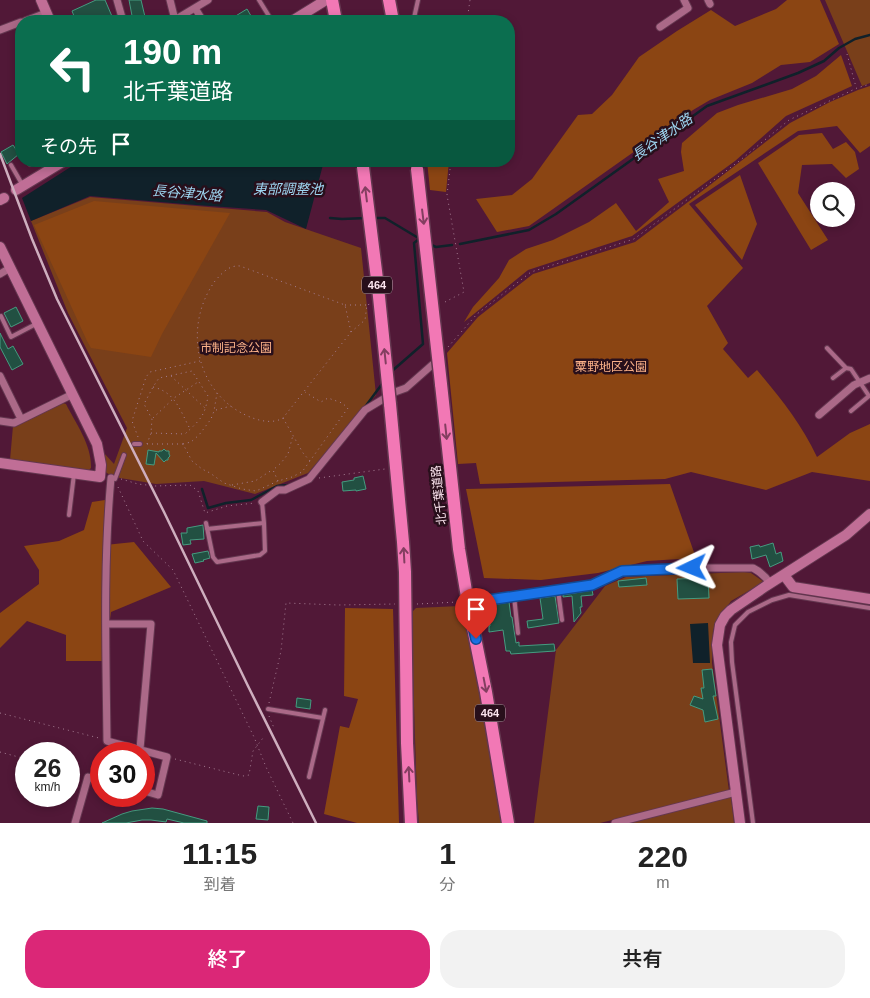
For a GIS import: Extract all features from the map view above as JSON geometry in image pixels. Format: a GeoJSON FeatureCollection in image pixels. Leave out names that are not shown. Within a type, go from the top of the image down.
{"type":"FeatureCollection","features":[{"type":"Feature","properties":{"kind":"highway"},"geometry":{"type":"LineString","coordinates":[[332,0],[335,15]]}},
{"type":"Feature","properties":{"kind":"highway"},"geometry":{"type":"LineString","coordinates":[[388,0],[391,15]]}},
{"type":"Feature","properties":{"kind":"highway","name":"464"},"geometry":{"type":"LineString","coordinates":[[363,167],[378,287],[403,542],[406,604],[407,744],[411,823]]}},
{"type":"Feature","properties":{"kind":"highway","name":"北千葉道路"},"geometry":{"type":"LineString","coordinates":[[417,167],[459,550],[508,823]]}},
{"type":"Feature","properties":{"kind":"street"},"geometry":{"type":"LineString","coordinates":[[41,0],[47,15]]}},
{"type":"Feature","properties":{"kind":"street"},"geometry":{"type":"LineString","coordinates":[[117,0],[121,15]]}},
{"type":"Feature","properties":{"kind":"street"},"geometry":{"type":"LineString","coordinates":[[170,0],[173,15]]}},
{"type":"Feature","properties":{"kind":"street"},"geometry":{"type":"LineString","coordinates":[[184,15],[208,0]]}},
{"type":"Feature","properties":{"kind":"street"},"geometry":{"type":"LineString","coordinates":[[305,15],[326,0]]}},
{"type":"Feature","properties":{"kind":"street"},"geometry":{"type":"LineString","coordinates":[[660,26],[688,8],[684,0]]}},
{"type":"Feature","properties":{"kind":"street"},"geometry":{"type":"LineString","coordinates":[[195,8],[199,15]]}},
{"type":"Feature","properties":{"kind":"street"},"geometry":{"type":"LineString","coordinates":[[0,30],[15,25]]}},
{"type":"Feature","properties":{"kind":"street"},"geometry":{"type":"LineString","coordinates":[[19,188],[46,167]]}},
{"type":"Feature","properties":{"kind":"street"},"geometry":{"type":"LineString","coordinates":[[0,247],[97,444],[101,465],[100,477]]}},
{"type":"Feature","properties":{"kind":"street"},"geometry":{"type":"LineString","coordinates":[[0,274],[10,268]]}},
{"type":"Feature","properties":{"kind":"street"},"geometry":{"type":"LineString","coordinates":[[262,502],[278,490],[285,490],[309,479],[365,410],[394,392],[406,388],[432,365]]}},
{"type":"Feature","properties":{"kind":"street"},"geometry":{"type":"LineString","coordinates":[[0,376],[21,419]]}},
{"type":"Feature","properties":{"kind":"street"},"geometry":{"type":"LineString","coordinates":[[819,415],[854,385],[870,378]]}},
{"type":"Feature","properties":{"kind":"street"},"geometry":{"type":"LineString","coordinates":[[0,421],[14,423],[73,394]]}},
{"type":"Feature","properties":{"kind":"street"},"geometry":{"type":"LineString","coordinates":[[0,463],[113,479],[107,518],[106,624],[107,741],[111,742]]}},
{"type":"Feature","properties":{"kind":"street"},"geometry":{"type":"LineString","coordinates":[[740,823],[717,645],[720,625],[731,610],[846,535],[870,514]]}},
{"type":"Feature","properties":{"kind":"street"},"geometry":{"type":"LineString","coordinates":[[468,603],[592,585],[622,571],[753,568],[760,571],[770,583]]}},
{"type":"Feature","properties":{"kind":"street"},"geometry":{"type":"LineString","coordinates":[[784,575],[793,587],[870,599]]}},
{"type":"Feature","properties":{"kind":"street"},"geometry":{"type":"LineString","coordinates":[[106,624],[151,624],[141,742]]}},
{"type":"Feature","properties":{"kind":"street"},"geometry":{"type":"LineString","coordinates":[[155,753],[167,757],[158,795],[155,794]]}},
{"type":"Feature","properties":{"kind":"street"},"geometry":{"type":"LineString","coordinates":[[75,823],[88,777]]}},
{"type":"Feature","properties":{"kind":"street"},"geometry":{"type":"LineString","coordinates":[[615,823],[736,792]]}},
{"type":"Feature","properties":{"kind":"lane"},"geometry":{"type":"LineString","coordinates":[[259,0],[268,15]]}},
{"type":"Feature","properties":{"kind":"lane"},"geometry":{"type":"LineString","coordinates":[[415,15],[418,0]]}},
{"type":"Feature","properties":{"kind":"lane"},"geometry":{"type":"LineString","coordinates":[[11,164],[19,188]]}},
{"type":"Feature","properties":{"kind":"lane"},"geometry":{"type":"LineString","coordinates":[[1,316],[11,337],[38,323]]}},
{"type":"Feature","properties":{"kind":"lane"},"geometry":{"type":"LineString","coordinates":[[827,348],[846,368],[851,369],[869,396],[851,411]]}},
{"type":"Feature","properties":{"kind":"lane"},"geometry":{"type":"LineString","coordinates":[[833,378],[846,368]]}},
{"type":"Feature","properties":{"kind":"lane"},"geometry":{"type":"LineString","coordinates":[[134,444],[140,444]]}},
{"type":"Feature","properties":{"kind":"lane"},"geometry":{"type":"LineString","coordinates":[[113,479],[124,455]]}},
{"type":"Feature","properties":{"kind":"lane"},"geometry":{"type":"LineString","coordinates":[[68,515],[74,474]]}},
{"type":"Feature","properties":{"kind":"lane"},"geometry":{"type":"LineString","coordinates":[[206,523],[213,557],[217,562],[260,555],[265,551],[262,502]]}},
{"type":"Feature","properties":{"kind":"lane"},"geometry":{"type":"LineString","coordinates":[[207,529],[264,523]]}},
{"type":"Feature","properties":{"kind":"lane"},"geometry":{"type":"LineString","coordinates":[[558,590],[562,620]]}},
{"type":"Feature","properties":{"kind":"lane"},"geometry":{"type":"LineString","coordinates":[[753,823],[732,662],[731,642],[735,625],[748,612],[772,600],[790,595],[870,608]]}},
{"type":"Feature","properties":{"kind":"lane"},"geometry":{"type":"LineString","coordinates":[[514,596],[518,633]]}},
{"type":"Feature","properties":{"kind":"lane"},"geometry":{"type":"LineString","coordinates":[[268,709],[323,718]]}},
{"type":"Feature","properties":{"kind":"lane"},"geometry":{"type":"LineString","coordinates":[[309,777],[325,710]]}},
{"type":"Feature","properties":{"kind":"path"},"geometry":{"type":"LineString","coordinates":[[468,15],[470,0]]}},
{"type":"Feature","properties":{"kind":"path"},"geometry":{"type":"LineString","coordinates":[[847,54],[856,88]]}},
{"type":"Feature","properties":{"kind":"path"},"geometry":{"type":"LineString","coordinates":[[445,350],[477,314],[531,272],[634,239],[738,162],[789,120],[856,88],[870,84]]}},
{"type":"Feature","properties":{"kind":"path"},"geometry":{"type":"LineString","coordinates":[[445,302],[464,292],[448,195],[450,167]]}},
{"type":"Feature","properties":{"kind":"path"},"geometry":{"type":"LineString","coordinates":[[367,305],[365,320],[351,332],[283,418],[275,422],[252,418],[232,406],[217,392],[200,361],[197,337],[201,308],[213,284],[221,274],[235,266],[240,266],[345,305],[370,304]]}},
{"type":"Feature","properties":{"kind":"path"},"geometry":{"type":"LineString","coordinates":[[345,305],[351,332]]}},
{"type":"Feature","properties":{"kind":"path"},"geometry":{"type":"LineString","coordinates":[[140,444],[132,421],[146,377],[150,372],[200,361]]}},
{"type":"Feature","properties":{"kind":"path"},"geometry":{"type":"LineString","coordinates":[[151,433],[185,434],[200,420],[206,409],[208,396],[192,371],[159,378],[144,404],[152,419],[151,433],[147,444],[183,444],[192,442],[211,419],[217,392]]}},
{"type":"Feature","properties":{"kind":"path"},"geometry":{"type":"LineString","coordinates":[[171,376],[206,409]]}},
{"type":"Feature","properties":{"kind":"path"},"geometry":{"type":"LineString","coordinates":[[152,419],[174,398],[199,382]]}},
{"type":"Feature","properties":{"kind":"path"},"geometry":{"type":"LineString","coordinates":[[153,387],[163,389],[174,398],[190,429]]}},
{"type":"Feature","properties":{"kind":"path"},"geometry":{"type":"LineString","coordinates":[[183,444],[192,462],[202,470],[224,483],[242,489],[256,491],[292,477],[302,472],[348,408],[342,403],[328,398],[321,402],[304,391]]}},
{"type":"Feature","properties":{"kind":"path"},"geometry":{"type":"LineString","coordinates":[[214,411],[232,406]]}},
{"type":"Feature","properties":{"kind":"path"},"geometry":{"type":"LineString","coordinates":[[283,418],[302,453],[310,461]]}},
{"type":"Feature","properties":{"kind":"path"},"geometry":{"type":"LineString","coordinates":[[230,485],[255,481],[273,470],[288,454],[293,434]]}},
{"type":"Feature","properties":{"kind":"path"},"geometry":{"type":"LineString","coordinates":[[309,479],[395,468]]}},
{"type":"Feature","properties":{"kind":"path"},"geometry":{"type":"LineString","coordinates":[[273,470],[278,481]]}},
{"type":"Feature","properties":{"kind":"path"},"geometry":{"type":"LineString","coordinates":[[113,479],[155,486],[190,485],[198,491],[205,513],[227,506],[262,502]]}},
{"type":"Feature","properties":{"kind":"path"},"geometry":{"type":"LineString","coordinates":[[113,479],[143,541],[173,570],[258,745],[266,767],[293,823]]}},
{"type":"Feature","properties":{"kind":"path"},"geometry":{"type":"LineString","coordinates":[[274,728],[267,714],[280,651],[286,603],[338,605],[468,603]]}},
{"type":"Feature","properties":{"kind":"path"},"geometry":{"type":"LineString","coordinates":[[0,713],[107,741]]}},
{"type":"Feature","properties":{"kind":"path"},"geometry":{"type":"LineString","coordinates":[[167,757],[244,776],[249,775],[253,751],[263,738]]}},
{"type":"Feature","properties":{"kind":"path"},"geometry":{"type":"LineString","coordinates":[[0,752],[15,756]]}},
{"type":"Feature","properties":{"kind":"path"},"geometry":{"type":"LineString","coordinates":[[80,774],[88,777]]}},
{"type":"Feature","properties":{"kind":"green space"},"geometry":{"type":"Polygon","coordinates":[[[787,0],[820,0],[839,44],[810,62],[781,65],[752,83],[710,100],[693,110],[529,226],[497,232],[476,199],[512,195],[532,179],[578,115],[592,114],[612,95],[639,57],[711,10],[735,26],[776,9],[787,0]]]}},
{"type":"Feature","properties":{"kind":"green space"},"geometry":{"type":"Polygon","coordinates":[[[825,0],[870,0],[870,83],[862,86],[825,0]]]}},
{"type":"Feature","properties":{"kind":"green space"},"geometry":{"type":"Polygon","coordinates":[[[841,55],[852,86],[786,116],[735,161],[632,236],[528,270],[464,322],[473,307],[499,278],[509,260],[526,249],[553,240],[589,222],[616,203],[636,231],[669,202],[658,179],[684,171],[681,152],[682,143],[717,113],[792,89],[816,76],[841,55]]]}},
{"type":"Feature","properties":{"kind":"green space","name":"粟野地区公園"},"geometry":{"type":"Polygon","coordinates":[[[870,86],[870,146],[860,153],[837,126],[798,131],[689,204],[743,268],[707,306],[728,343],[723,349],[748,378],[757,370],[797,422],[817,457],[850,433],[870,424],[870,481],[812,472],[766,490],[691,472],[665,479],[480,484],[476,463],[458,464],[447,353],[478,317],[533,274],[635,242],[790,123],[830,102],[870,86]]]}},
{"type":"Feature","properties":{"kind":"green space"},"geometry":{"type":"Polygon","coordinates":[[[822,133],[833,149],[846,142],[855,152],[859,169],[846,178],[832,164],[802,165],[798,193],[810,212],[810,227],[820,227],[828,240],[811,250],[758,163],[799,135],[822,133]]]}},
{"type":"Feature","properties":{"kind":"green space"},"geometry":{"type":"Polygon","coordinates":[[[428,167],[448,167],[446,192],[430,190],[428,167]]]}},
{"type":"Feature","properties":{"kind":"green space"},"geometry":{"type":"Polygon","coordinates":[[[740,175],[757,224],[742,260],[695,205],[740,175]]]}},
{"type":"Feature","properties":{"kind":"green space","name":"市制記念公園"},"geometry":{"type":"Polygon","coordinates":[[[90,197],[267,212],[285,222],[361,248],[376,395],[308,473],[255,494],[204,481],[156,484],[120,478],[104,471],[104,453],[114,464],[127,428],[68,313],[31,221],[90,197]]]}},
{"type":"Feature","properties":{"kind":"green space"},"geometry":{"type":"Polygon","coordinates":[[[94,201],[230,213],[151,357],[91,348],[34,225],[94,201]]]}},
{"type":"Feature","properties":{"kind":"green space"},"geometry":{"type":"Polygon","coordinates":[[[63,403],[66,404],[86,443],[91,459],[91,468],[88,471],[10,460],[13,426],[63,403]]]}},
{"type":"Feature","properties":{"kind":"green space"},"geometry":{"type":"Polygon","coordinates":[[[670,484],[696,558],[647,561],[598,573],[541,580],[484,578],[466,489],[670,484]]]}},
{"type":"Feature","properties":{"kind":"green space"},"geometry":{"type":"Polygon","coordinates":[[[105,500],[105,545],[134,542],[171,587],[111,612],[104,661],[66,661],[66,635],[27,621],[0,648],[0,613],[39,584],[39,570],[24,546],[59,541],[84,530],[92,502],[105,500]]]}},
{"type":"Feature","properties":{"kind":"green space"},"geometry":{"type":"Polygon","coordinates":[[[751,573],[764,582],[731,601],[713,630],[712,663],[729,791],[600,823],[534,823],[556,650],[605,586],[626,577],[751,573]]]}},
{"type":"Feature","properties":{"kind":"green space"},"geometry":{"type":"Polygon","coordinates":[[[460,606],[465,609],[503,823],[419,823],[411,613],[416,608],[460,606]]]}},
{"type":"Feature","properties":{"kind":"green space"},"geometry":{"type":"Polygon","coordinates":[[[345,608],[393,609],[399,823],[357,823],[324,814],[340,726],[349,728],[358,699],[344,696],[345,608]]]}},
{"type":"Feature","properties":{"kind":"green space"},"geometry":{"type":"Polygon","coordinates":[[[731,797],[734,823],[627,823],[731,797]]]}},
{"type":"Feature","properties":{"kind":"water","name":"東部調整池"},"geometry":{"type":"Polygon","coordinates":[[[71,167],[322,167],[306,229],[266,210],[90,196],[31,221],[22,198],[71,167]]]}},
{"type":"Feature","properties":{"kind":"water"},"geometry":{"type":"Polygon","coordinates":[[[708,623],[710,663],[693,663],[690,624],[708,623]]]}},
{"type":"Feature","properties":{"kind":"building"},"geometry":{"type":"Polygon","coordinates":[[[96,0],[105,0],[111,15],[74,15],[72,11],[96,0]]]}},
{"type":"Feature","properties":{"kind":"building"},"geometry":{"type":"Polygon","coordinates":[[[129,0],[141,0],[145,15],[132,15],[129,0]]]}},
{"type":"Feature","properties":{"kind":"building"},"geometry":{"type":"Polygon","coordinates":[[[247,9],[250,15],[237,15],[247,9]]]}},
{"type":"Feature","properties":{"kind":"building"},"geometry":{"type":"Polygon","coordinates":[[[13,145],[15,157],[7,164],[1,152],[13,145]]]}},
{"type":"Feature","properties":{"kind":"building"},"geometry":{"type":"Polygon","coordinates":[[[16,307],[23,321],[11,327],[4,313],[16,307]]]}},
{"type":"Feature","properties":{"kind":"building"},"geometry":{"type":"Polygon","coordinates":[[[0,333],[8,349],[13,346],[23,364],[12,370],[0,347],[0,333]]]}},
{"type":"Feature","properties":{"kind":"building"},"geometry":{"type":"Polygon","coordinates":[[[164,449],[169,451],[170,456],[168,460],[164,462],[156,453],[154,465],[146,464],[148,450],[159,452],[164,449]]]}},
{"type":"Feature","properties":{"kind":"building"},"geometry":{"type":"Polygon","coordinates":[[[363,476],[366,489],[343,491],[342,482],[363,476]]]}},
{"type":"Feature","properties":{"kind":"building"},"geometry":{"type":"Polygon","coordinates":[[[203,525],[204,539],[190,540],[191,544],[183,545],[181,533],[187,533],[187,528],[203,525]]]}},
{"type":"Feature","properties":{"kind":"building"},"geometry":{"type":"Polygon","coordinates":[[[773,543],[776,554],[781,552],[783,561],[770,567],[766,555],[752,559],[750,547],[759,545],[760,547],[773,543]]]}},
{"type":"Feature","properties":{"kind":"building"},"geometry":{"type":"Polygon","coordinates":[[[208,551],[210,558],[195,563],[192,554],[208,551]]]}},
{"type":"Feature","properties":{"kind":"building"},"geometry":{"type":"Polygon","coordinates":[[[646,578],[647,585],[619,587],[618,581],[646,578]]]}},
{"type":"Feature","properties":{"kind":"building"},"geometry":{"type":"Polygon","coordinates":[[[708,578],[709,598],[678,599],[677,579],[708,578]]]}},
{"type":"Feature","properties":{"kind":"building"},"geometry":{"type":"Polygon","coordinates":[[[592,590],[593,595],[581,596],[581,613],[574,622],[572,596],[563,597],[563,595],[592,590]]]}},
{"type":"Feature","properties":{"kind":"building"},"geometry":{"type":"Polygon","coordinates":[[[555,596],[559,623],[528,628],[527,621],[543,619],[540,598],[555,596]]]}},
{"type":"Feature","properties":{"kind":"building"},"geometry":{"type":"Polygon","coordinates":[[[509,602],[516,643],[519,642],[519,646],[554,644],[555,651],[511,654],[510,651],[506,651],[503,630],[489,632],[487,606],[509,602]]]}},
{"type":"Feature","properties":{"kind":"building"},"geometry":{"type":"Polygon","coordinates":[[[712,669],[716,696],[713,696],[718,719],[705,722],[703,710],[690,705],[694,696],[703,699],[701,688],[704,688],[702,670],[712,669]]]}},
{"type":"Feature","properties":{"kind":"building"},"geometry":{"type":"Polygon","coordinates":[[[297,698],[311,700],[310,709],[296,707],[297,698]]]}},
{"type":"Feature","properties":{"kind":"building"},"geometry":{"type":"Polygon","coordinates":[[[258,806],[269,807],[268,820],[256,819],[258,806]]]}},
{"type":"Feature","properties":{"kind":"building"},"geometry":{"type":"Polygon","coordinates":[[[152,808],[163,809],[207,821],[207,823],[184,823],[167,819],[166,822],[142,820],[126,823],[102,823],[132,811],[152,808]]]}},
{"type":"Feature","properties":{"kind":"waterway","name":"長谷津水路"},"geometry":{"type":"LineString","coordinates":[[460,244],[529,230],[556,214],[707,106],[798,73],[824,61],[839,48],[855,39],[870,35]]}},
{"type":"Feature","properties":{"kind":"waterway","name":"長谷津水路"},"geometry":{"type":"LineString","coordinates":[[330,218],[366,218]]}},
{"type":"Feature","properties":{"kind":"waterway","name":"長谷津水路"},"geometry":{"type":"LineString","coordinates":[[374,218],[385,218],[420,239]]}},
{"type":"Feature","properties":{"kind":"waterway"},"geometry":{"type":"LineString","coordinates":[[392,371],[423,344],[414,243],[419,239]]}},
{"type":"Feature","properties":{"kind":"waterway","name":"長谷津水路"},"geometry":{"type":"LineString","coordinates":[[429,244],[436,247],[452,245]]}},
{"type":"Feature","properties":{"kind":"waterway"},"geometry":{"type":"LineString","coordinates":[[365,407],[382,384]]}},
{"type":"Feature","properties":{"kind":"waterway"},"geometry":{"type":"LineString","coordinates":[[202,489],[208,508],[226,503],[251,500],[277,486],[289,485]]}},
{"type":"Feature","properties":{"kind":"railway"},"geometry":{"type":"LineString","coordinates":[[0,154],[57,299],[164,512],[316,823]]}},
{"type":"Feature","properties":{"kind":"route"},"geometry":{"type":"LineString","coordinates":[[476,639],[468,603],[592,585],[622,571],[692,568]]}}]}
